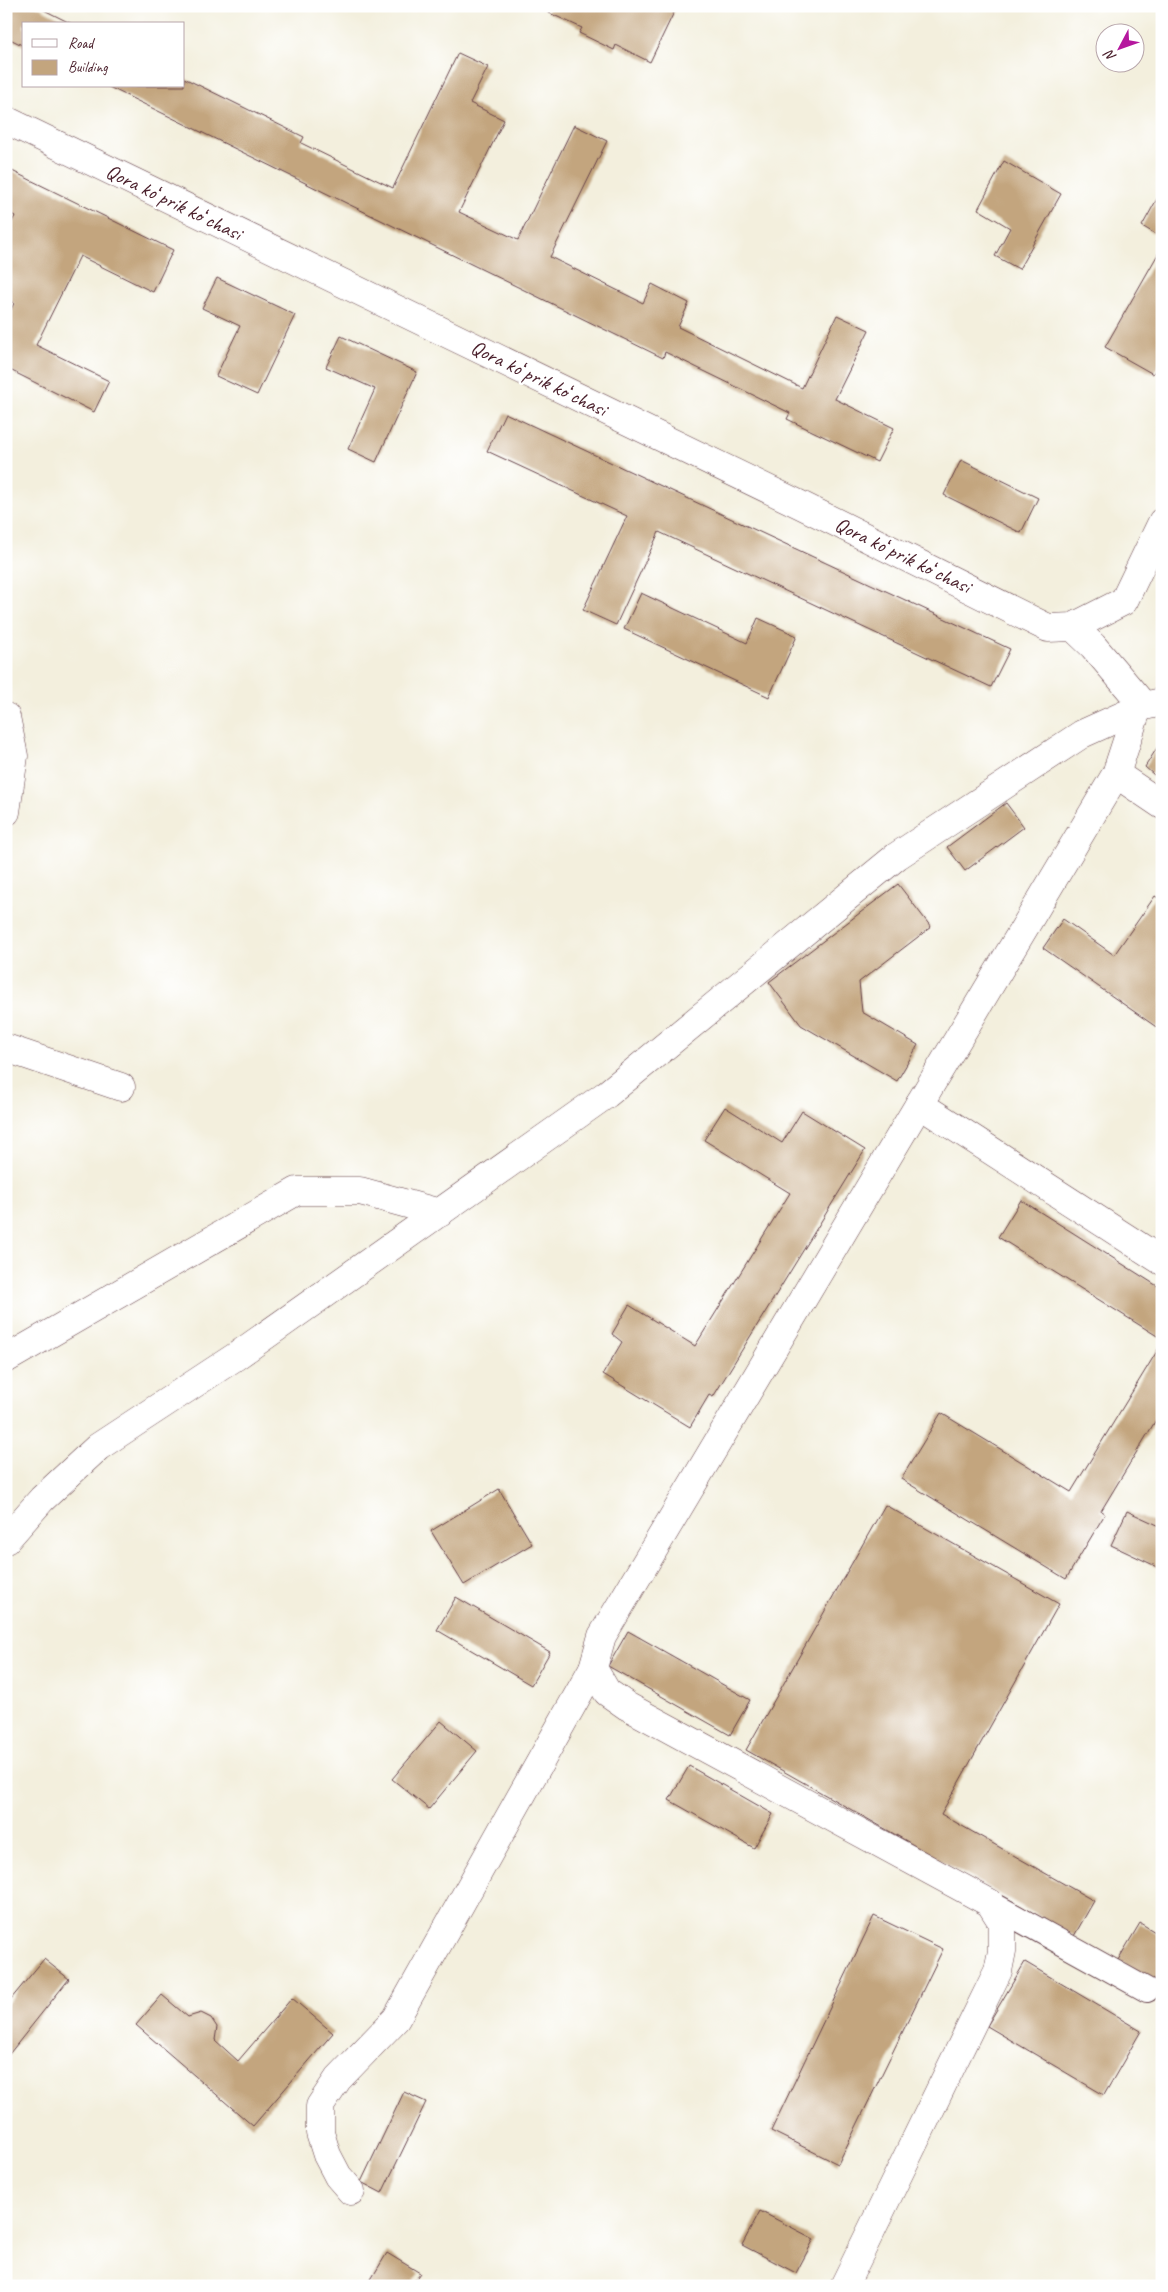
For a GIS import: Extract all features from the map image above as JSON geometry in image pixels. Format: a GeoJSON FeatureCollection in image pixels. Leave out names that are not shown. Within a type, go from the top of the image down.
{"type":"FeatureCollection","features":[{"type":"Feature","properties":{"kind":"street","name":"Qora koʻprik koʻchasi"},"geometry":{"type":"LineString","coordinates":[[6,120],[803,506],[1048,628],[1073,627]]}},
{"type":"Feature","properties":{"kind":"street"},"geometry":{"type":"LineString","coordinates":[[1148,706],[1121,681],[1093,646],[1073,627],[1124,601],[1162,522]]}},
{"type":"Feature","properties":{"kind":"street"},"geometry":{"type":"LineString","coordinates":[[352,2191],[338,2176],[327,2155],[320,2133],[320,2106],[338,2079],[396,2019],[593,1668],[602,1636],[1116,774],[1148,706]]}},
{"type":"Feature","properties":{"kind":"street"},"geometry":{"type":"LineString","coordinates":[[6,1540],[42,1498],[98,1447],[236,1357],[607,1094],[897,856],[1082,734],[1148,706]]}},
{"type":"Feature","properties":{"kind":"street"},"geometry":{"type":"LineString","coordinates":[[6,717],[14,756],[6,812]]}},
{"type":"Feature","properties":{"kind":"street"},"geometry":{"type":"LineString","coordinates":[[1116,774],[1162,805]]}},
{"type":"Feature","properties":{"kind":"street"},"geometry":{"type":"LineString","coordinates":[[6,1048],[121,1087]]}},
{"type":"Feature","properties":{"kind":"street"},"geometry":{"type":"LineString","coordinates":[[919,1104],[1162,1261]]}},
{"type":"Feature","properties":{"kind":"street"},"geometry":{"type":"LineString","coordinates":[[6,1360],[298,1191],[360,1191],[440,1213]]}},
{"type":"Feature","properties":{"kind":"street"},"geometry":{"type":"LineString","coordinates":[[593,1668],[607,1692],[627,1706],[990,1903],[1002,1922],[1002,1951],[998,1971],[844,2286]]}},
{"type":"Feature","properties":{"kind":"lane"},"geometry":{"type":"LineString","coordinates":[[990,1903],[1147,1990]]}},
{"type":"Feature","properties":{"kind":"building"},"geometry":{"type":"Polygon","coordinates":[[[6,6],[36,6],[68,22],[22,22],[22,45],[6,37],[6,6]]]}},
{"type":"Feature","properties":{"kind":"building"},"geometry":{"type":"Polygon","coordinates":[[[550,6],[677,6],[650,62],[616,45],[614,50],[579,33],[582,28],[547,12],[550,6]]]}},
{"type":"Feature","properties":{"kind":"building"},"geometry":{"type":"Polygon","coordinates":[[[458,53],[488,67],[470,103],[504,120],[459,212],[518,240],[574,125],[607,141],[550,257],[643,303],[652,284],[689,303],[678,327],[802,388],[837,315],[869,330],[835,399],[894,428],[877,462],[787,419],[790,413],[665,352],[663,358],[111,88],[185,88],[185,78],[304,137],[301,143],[393,188],[458,53]]]}},
{"type":"Feature","properties":{"kind":"building"},"geometry":{"type":"Polygon","coordinates":[[[1004,161],[1061,194],[1019,269],[995,256],[1010,228],[978,209],[1004,161]]]}},
{"type":"Feature","properties":{"kind":"building"},"geometry":{"type":"Polygon","coordinates":[[[6,168],[173,250],[153,292],[80,256],[36,345],[109,381],[94,412],[6,368],[6,320],[14,303],[6,299],[6,233],[15,216],[6,211],[6,168]]]}},
{"type":"Feature","properties":{"kind":"building"},"geometry":{"type":"Polygon","coordinates":[[[1162,190],[1162,238],[1142,226],[1162,190]]]}},
{"type":"Feature","properties":{"kind":"building"},"geometry":{"type":"Polygon","coordinates":[[[1162,247],[1162,360],[1153,374],[1105,347],[1162,247]]]}},
{"type":"Feature","properties":{"kind":"building"},"geometry":{"type":"Polygon","coordinates":[[[217,278],[295,315],[257,395],[216,376],[240,326],[202,308],[217,278]]]}},
{"type":"Feature","properties":{"kind":"building"},"geometry":{"type":"Polygon","coordinates":[[[341,336],[417,372],[376,462],[348,449],[375,389],[326,367],[341,336]]]}},
{"type":"Feature","properties":{"kind":"building"},"geometry":{"type":"Polygon","coordinates":[[[505,413],[1010,649],[991,687],[659,532],[616,625],[583,610],[627,516],[487,451],[505,413]]]}},
{"type":"Feature","properties":{"kind":"building"},"geometry":{"type":"Polygon","coordinates":[[[961,460],[1038,498],[1021,533],[944,495],[961,460]]]}},
{"type":"Feature","properties":{"kind":"building"},"geometry":{"type":"Polygon","coordinates":[[[641,593],[747,643],[758,618],[797,636],[769,697],[624,629],[641,593]]]}},
{"type":"Feature","properties":{"kind":"building"},"geometry":{"type":"Polygon","coordinates":[[[1162,740],[1162,782],[1145,767],[1162,740]]]}},
{"type":"Feature","properties":{"kind":"building"},"geometry":{"type":"Polygon","coordinates":[[[1006,803],[1024,827],[965,871],[947,847],[1006,803]]]}},
{"type":"Feature","properties":{"kind":"building"},"geometry":{"type":"Polygon","coordinates":[[[898,884],[931,927],[859,982],[862,1012],[918,1045],[897,1081],[801,1025],[769,982],[898,884]]]}},
{"type":"Feature","properties":{"kind":"building"},"geometry":{"type":"Polygon","coordinates":[[[1155,896],[1162,900],[1162,1031],[1043,948],[1063,919],[1114,955],[1155,896]]]}},
{"type":"Feature","properties":{"kind":"building"},"geometry":{"type":"Polygon","coordinates":[[[725,1107],[782,1143],[802,1111],[865,1150],[713,1397],[709,1395],[690,1427],[603,1374],[622,1342],[612,1334],[629,1305],[695,1346],[790,1193],[704,1140],[725,1107]]]}},
{"type":"Feature","properties":{"kind":"building"},"geometry":{"type":"Polygon","coordinates":[[[1021,1200],[1162,1289],[1162,1339],[998,1237],[1021,1200]]]}},
{"type":"Feature","properties":{"kind":"building"},"geometry":{"type":"Polygon","coordinates":[[[1162,1343],[1162,1410],[1101,1511],[1105,1514],[1066,1579],[901,1479],[941,1413],[1071,1492],[1162,1343]]]}},
{"type":"Feature","properties":{"kind":"building"},"geometry":{"type":"Polygon","coordinates":[[[499,1489],[532,1544],[464,1585],[431,1531],[499,1489]]]}},
{"type":"Feature","properties":{"kind":"building"},"geometry":{"type":"Polygon","coordinates":[[[885,1505],[1059,1604],[941,1814],[1094,1901],[1074,1936],[746,1750],[885,1505]]]}},
{"type":"Feature","properties":{"kind":"building"},"geometry":{"type":"Polygon","coordinates":[[[1127,1511],[1162,1527],[1162,1569],[1111,1545],[1127,1511]]]}},
{"type":"Feature","properties":{"kind":"building"},"geometry":{"type":"Polygon","coordinates":[[[456,1597],[550,1652],[531,1685],[437,1630],[456,1597]]]}},
{"type":"Feature","properties":{"kind":"building"},"geometry":{"type":"Polygon","coordinates":[[[628,1631],[750,1700],[730,1735],[608,1666],[628,1631]]]}},
{"type":"Feature","properties":{"kind":"building"},"geometry":{"type":"Polygon","coordinates":[[[441,1721],[477,1751],[429,1809],[392,1779],[441,1721]]]}},
{"type":"Feature","properties":{"kind":"building"},"geometry":{"type":"Polygon","coordinates":[[[689,1766],[773,1814],[754,1848],[669,1800],[689,1766]]]}},
{"type":"Feature","properties":{"kind":"building"},"geometry":{"type":"Polygon","coordinates":[[[874,1916],[943,1949],[838,2164],[771,2131],[874,1916]]]}},
{"type":"Feature","properties":{"kind":"building"},"geometry":{"type":"Polygon","coordinates":[[[1140,1923],[1162,1936],[1162,1986],[1118,1960],[1140,1923]]]}},
{"type":"Feature","properties":{"kind":"building"},"geometry":{"type":"Polygon","coordinates":[[[44,1959],[69,1979],[6,2058],[6,2005],[44,1959]]]}},
{"type":"Feature","properties":{"kind":"building"},"geometry":{"type":"Polygon","coordinates":[[[1025,1962],[1141,2031],[1104,2095],[987,2026],[1025,1962]]]}},
{"type":"Feature","properties":{"kind":"building"},"geometry":{"type":"Polygon","coordinates":[[[162,1995],[188,2017],[201,2013],[211,2018],[217,2027],[215,2040],[238,2061],[292,1998],[333,2033],[253,2126],[136,2025],[162,1995]]]}},
{"type":"Feature","properties":{"kind":"building"},"geometry":{"type":"Polygon","coordinates":[[[404,2092],[426,2102],[382,2193],[361,2182],[404,2092]]]}},
{"type":"Feature","properties":{"kind":"building"},"geometry":{"type":"Polygon","coordinates":[[[760,2211],[814,2239],[796,2273],[742,2245],[760,2211]]]}},
{"type":"Feature","properties":{"kind":"building"},"geometry":{"type":"Polygon","coordinates":[[[387,2253],[420,2273],[414,2281],[421,2286],[367,2286],[387,2253]]]}}]}
